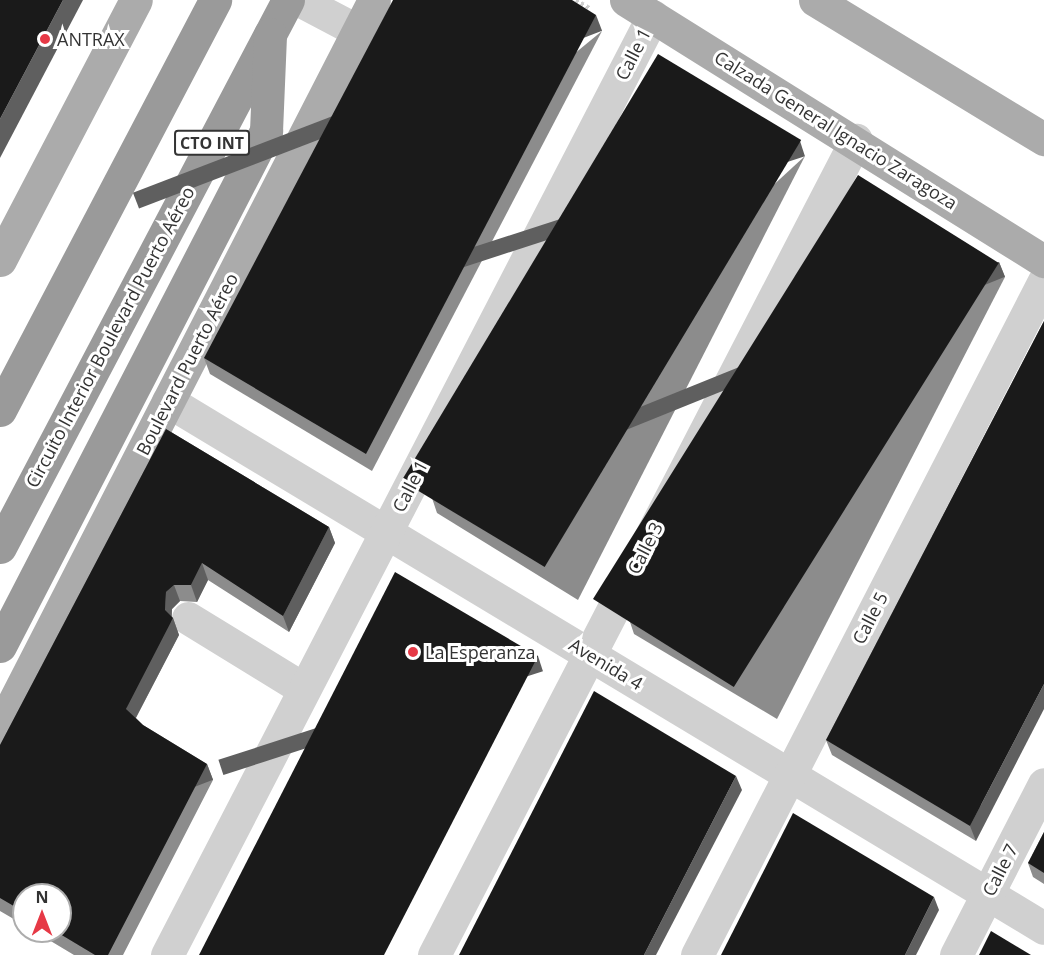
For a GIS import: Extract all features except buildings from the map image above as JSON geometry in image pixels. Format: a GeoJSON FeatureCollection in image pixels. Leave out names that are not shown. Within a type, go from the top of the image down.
{"type":"FeatureCollection","features":[{"type":"Feature","properties":{"kind":"highway","name":"CTO INT"},"geometry":{"type":"LineString","coordinates":[[0,410],[215,0]]}},
{"type":"Feature","properties":{"kind":"highway","name":"Circuito Interior Boulevard Puerto Aéreo"},"geometry":{"type":"LineString","coordinates":[[0,547],[288,0]]}},
{"type":"Feature","properties":{"kind":"highway"},"geometry":{"type":"LineString","coordinates":[[0,646],[266,131],[270,34]]}},
{"type":"Feature","properties":{"kind":"main road"},"geometry":{"type":"LineString","coordinates":[[0,260],[136,0]]}},
{"type":"Feature","properties":{"kind":"main road","name":"Boulevard Puerto Aéreo"},"geometry":{"type":"LineString","coordinates":[[0,729],[97,564],[168,401],[374,0]]}},
{"type":"Feature","properties":{"kind":"main road"},"geometry":{"type":"LineString","coordinates":[[815,0],[1044,139]]}},
{"type":"Feature","properties":{"kind":"main road","name":"Calzada General Ignacio Zaragoza"},"geometry":{"type":"LineString","coordinates":[[627,10],[856,141],[1044,261]]}},
{"type":"Feature","properties":{"kind":"street"},"geometry":{"type":"LineString","coordinates":[[299,0],[358,31]]}},
{"type":"Feature","properties":{"kind":"street","name":"Calle 1"},"geometry":{"type":"LineString","coordinates":[[166,955],[386,531],[627,10]]}},
{"type":"Feature","properties":{"kind":"street","name":"Calle 3"},"geometry":{"type":"LineString","coordinates":[[434,955],[856,141]]}},
{"type":"Feature","properties":{"kind":"street","name":"Calle 5"},"geometry":{"type":"LineString","coordinates":[[697,955],[1044,281]]}},
{"type":"Feature","properties":{"kind":"street","name":"Avenida 4"},"geometry":{"type":"LineString","coordinates":[[168,401],[1044,928]]}},
{"type":"Feature","properties":{"kind":"street"},"geometry":{"type":"LineString","coordinates":[[188,618],[304,689]]}},
{"type":"Feature","properties":{"kind":"street","name":"Calle 7"},"geometry":{"type":"LineString","coordinates":[[957,955],[1044,784]]}},
{"type":"Feature","properties":{"kind":"path"},"geometry":{"type":"LineString","coordinates":[[576,0],[627,10]]}},
{"type":"Feature","properties":{"kind":"place","name":"ANTRAX"},"geometry":{"type":"Point","coordinates":[45,39]}},
{"type":"Feature","properties":{"kind":"place","name":"La Esperanza"},"geometry":{"type":"Point","coordinates":[413,652]}}]}
